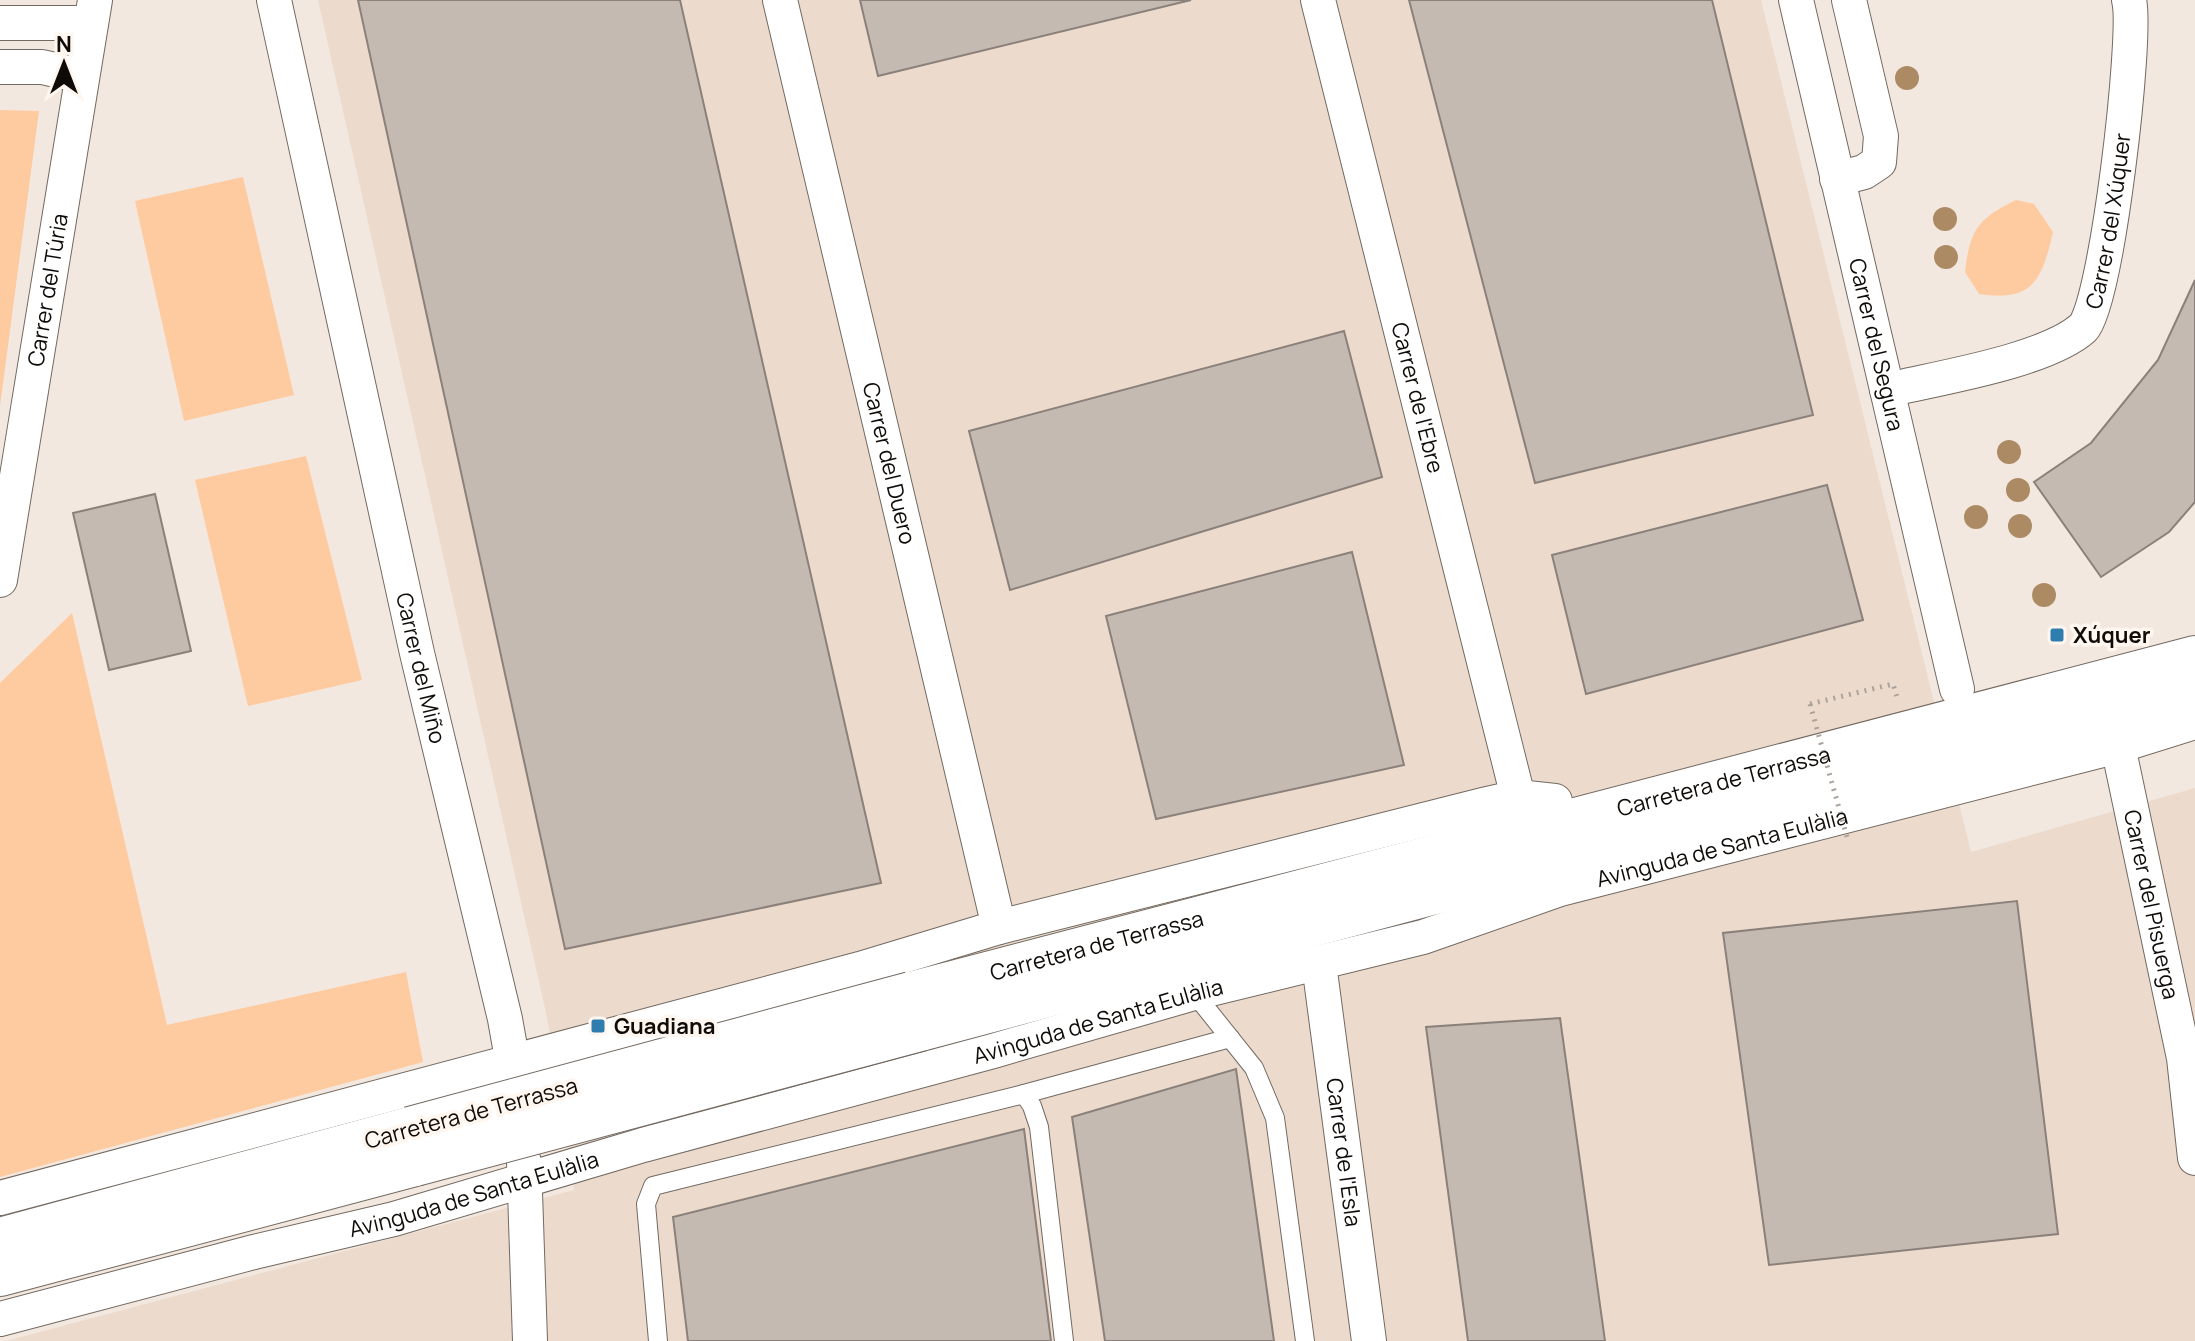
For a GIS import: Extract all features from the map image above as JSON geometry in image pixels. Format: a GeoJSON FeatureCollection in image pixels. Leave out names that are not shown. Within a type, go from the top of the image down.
{"type":"FeatureCollection","features":[{"type":"Feature","properties":{"kind":"main road"},"geometry":{"type":"LineString","coordinates":[[1436,857],[1536,799],[1957,689],[2096,656],[2195,627]]}},
{"type":"Feature","properties":{"kind":"main road","name":"Carretera de Terrassa"},"geometry":{"type":"LineString","coordinates":[[0,1240],[413,1146],[915,1012],[1436,857],[2195,658]]}},
{"type":"Feature","properties":{"kind":"main road","name":"Carretera de Terrassa"},"geometry":{"type":"LineString","coordinates":[[915,1012],[1336,917],[2195,689]]}},
{"type":"Feature","properties":{"kind":"main road","name":"Carretera de Terrassa"},"geometry":{"type":"LineString","coordinates":[[0,1274],[413,1146]]}},
{"type":"Feature","properties":{"kind":"street","name":"Carrer del Miño"},"geometry":{"type":"LineString","coordinates":[[274,0],[417,653],[515,1061],[525,1181],[530,1341]]}},
{"type":"Feature","properties":{"kind":"street","name":"Carrer del Duero"},"geometry":{"type":"LineString","coordinates":[[780,0],[999,927]]}},
{"type":"Feature","properties":{"kind":"street","name":"Carrer de l'Ebre"},"geometry":{"type":"LineString","coordinates":[[1318,0],[1536,799]]}},
{"type":"Feature","properties":{"kind":"street","name":"Carrer del Segura"},"geometry":{"type":"LineString","coordinates":[[1796,0],[1957,689]]}},
{"type":"Feature","properties":{"kind":"street"},"geometry":{"type":"LineString","coordinates":[[1837,179],[1864,172],[1879,162],[1881,136],[1849,0]]}},
{"type":"Feature","properties":{"kind":"street","name":"Carrer del Xúquer"},"geometry":{"type":"LineString","coordinates":[[1887,390],[2015,360],[2066,342],[2087,325],[2103,273],[2111,218],[2129,69],[2129,0]]}},
{"type":"Feature","properties":{"kind":"street"},"geometry":{"type":"LineString","coordinates":[[0,23],[93,11]]}},
{"type":"Feature","properties":{"kind":"street","name":"Carrer del Túria"},"geometry":{"type":"LineString","coordinates":[[1,564],[93,11]]}},
{"type":"Feature","properties":{"kind":"street"},"geometry":{"type":"LineString","coordinates":[[0,67],[42,67],[82,76]]}},
{"type":"Feature","properties":{"kind":"street","name":"Avinguda de Santa Eulàlia"},"geometry":{"type":"LineString","coordinates":[[0,1319],[254,1252],[394,1219],[643,1145],[993,1051],[1194,993],[1319,964],[1448,929],[1560,889],[2118,746],[2195,722]]}},
{"type":"Feature","properties":{"kind":"street","name":"Carrer del Pisuerga"},"geometry":{"type":"LineString","coordinates":[[2118,746],[2184,1058],[2195,1158]]}},
{"type":"Feature","properties":{"kind":"street"},"geometry":{"type":"LineString","coordinates":[[0,1198],[860,969],[999,927],[1536,799]]}},
{"type":"Feature","properties":{"kind":"street","name":"Carretera de Terrassa"},"geometry":{"type":"LineString","coordinates":[[1336,917],[1560,889]]}},
{"type":"Feature","properties":{"kind":"street","name":"Carrer de l'Esla"},"geometry":{"type":"LineString","coordinates":[[1319,964],[1369,1341]]}},
{"type":"Feature","properties":{"kind":"lane"},"geometry":{"type":"LineString","coordinates":[[1194,993],[1254,1068],[1275,1118],[1305,1341]]}},
{"type":"Feature","properties":{"kind":"lane"},"geometry":{"type":"LineString","coordinates":[[658,1341],[646,1204],[653,1186],[1024,1094],[1230,1038]]}},
{"type":"Feature","properties":{"kind":"lane"},"geometry":{"type":"LineString","coordinates":[[1024,1094],[1039,1127],[1064,1341]]}},
{"type":"Feature","properties":{"kind":"path"},"geometry":{"type":"LineString","coordinates":[[1847,837],[1810,704],[1893,684]]}},
{"type":"Feature","properties":{"kind":"shaded area"},"geometry":{"type":"Polygon","coordinates":[[[318,0],[1761,0],[1971,852],[2195,788],[2195,1341],[6,1341],[574,1190],[548,1022],[318,0]]]}},
{"type":"Feature","properties":{"kind":"shaded area"},"geometry":{"type":"Polygon","coordinates":[[[0,110],[39,111],[0,406],[0,110]]]}},
{"type":"Feature","properties":{"kind":"shaded area"},"geometry":{"type":"Polygon","coordinates":[[[243,177],[294,395],[184,421],[135,201],[243,177]]]}},
{"type":"Feature","properties":{"kind":"shaded area"},"geometry":{"type":"Polygon","coordinates":[[[2016,200],[2034,204],[2053,232],[2044,263],[2039,275],[2023,291],[1997,296],[1979,294],[1965,272],[1973,236],[1992,213],[2016,200]]]}},
{"type":"Feature","properties":{"kind":"shaded area"},"geometry":{"type":"Polygon","coordinates":[[[306,456],[362,680],[248,706],[195,480],[306,456]]]}},
{"type":"Feature","properties":{"kind":"shaded area"},"geometry":{"type":"Polygon","coordinates":[[[72,613],[167,1025],[406,972],[423,1062],[0,1177],[0,683],[72,613]]]}},
{"type":"Feature","properties":{"kind":"building"},"geometry":{"type":"Polygon","coordinates":[[[358,0],[680,0],[881,883],[565,949],[358,0]]]}},
{"type":"Feature","properties":{"kind":"building"},"geometry":{"type":"Polygon","coordinates":[[[860,0],[1191,0],[878,76],[860,0]]]}},
{"type":"Feature","properties":{"kind":"building"},"geometry":{"type":"Polygon","coordinates":[[[1409,0],[1712,0],[1813,415],[1535,483],[1409,0]]]}},
{"type":"Feature","properties":{"kind":"building"},"geometry":{"type":"Polygon","coordinates":[[[2195,280],[2195,502],[2169,532],[2101,577],[2034,482],[2091,443],[2158,360],[2195,280]]]}},
{"type":"Feature","properties":{"kind":"building"},"geometry":{"type":"Polygon","coordinates":[[[1344,331],[1382,477],[1010,590],[969,431],[1344,331]]]}},
{"type":"Feature","properties":{"kind":"building"},"geometry":{"type":"Polygon","coordinates":[[[1827,485],[1863,620],[1586,694],[1552,555],[1827,485]]]}},
{"type":"Feature","properties":{"kind":"building"},"geometry":{"type":"Polygon","coordinates":[[[155,494],[191,651],[109,670],[73,513],[155,494]]]}},
{"type":"Feature","properties":{"kind":"building"},"geometry":{"type":"Polygon","coordinates":[[[1352,552],[1404,765],[1156,819],[1106,616],[1352,552]]]}},
{"type":"Feature","properties":{"kind":"building"},"geometry":{"type":"Polygon","coordinates":[[[2017,901],[2058,1234],[1769,1265],[1723,933],[2017,901]]]}},
{"type":"Feature","properties":{"kind":"building"},"geometry":{"type":"Polygon","coordinates":[[[1560,1018],[1605,1341],[1468,1341],[1426,1027],[1560,1018]]]}},
{"type":"Feature","properties":{"kind":"building"},"geometry":{"type":"Polygon","coordinates":[[[1236,1069],[1274,1341],[1105,1341],[1072,1117],[1236,1069]]]}},
{"type":"Feature","properties":{"kind":"building"},"geometry":{"type":"Polygon","coordinates":[[[1024,1129],[1051,1341],[688,1341],[673,1217],[1024,1129]]]}},
{"type":"Feature","properties":{"kind":"place","name":"Xúquer"},"geometry":{"type":"Point","coordinates":[2057,635]}},
{"type":"Feature","properties":{"kind":"place","name":"Guadiana"},"geometry":{"type":"Point","coordinates":[598,1026]}}]}
